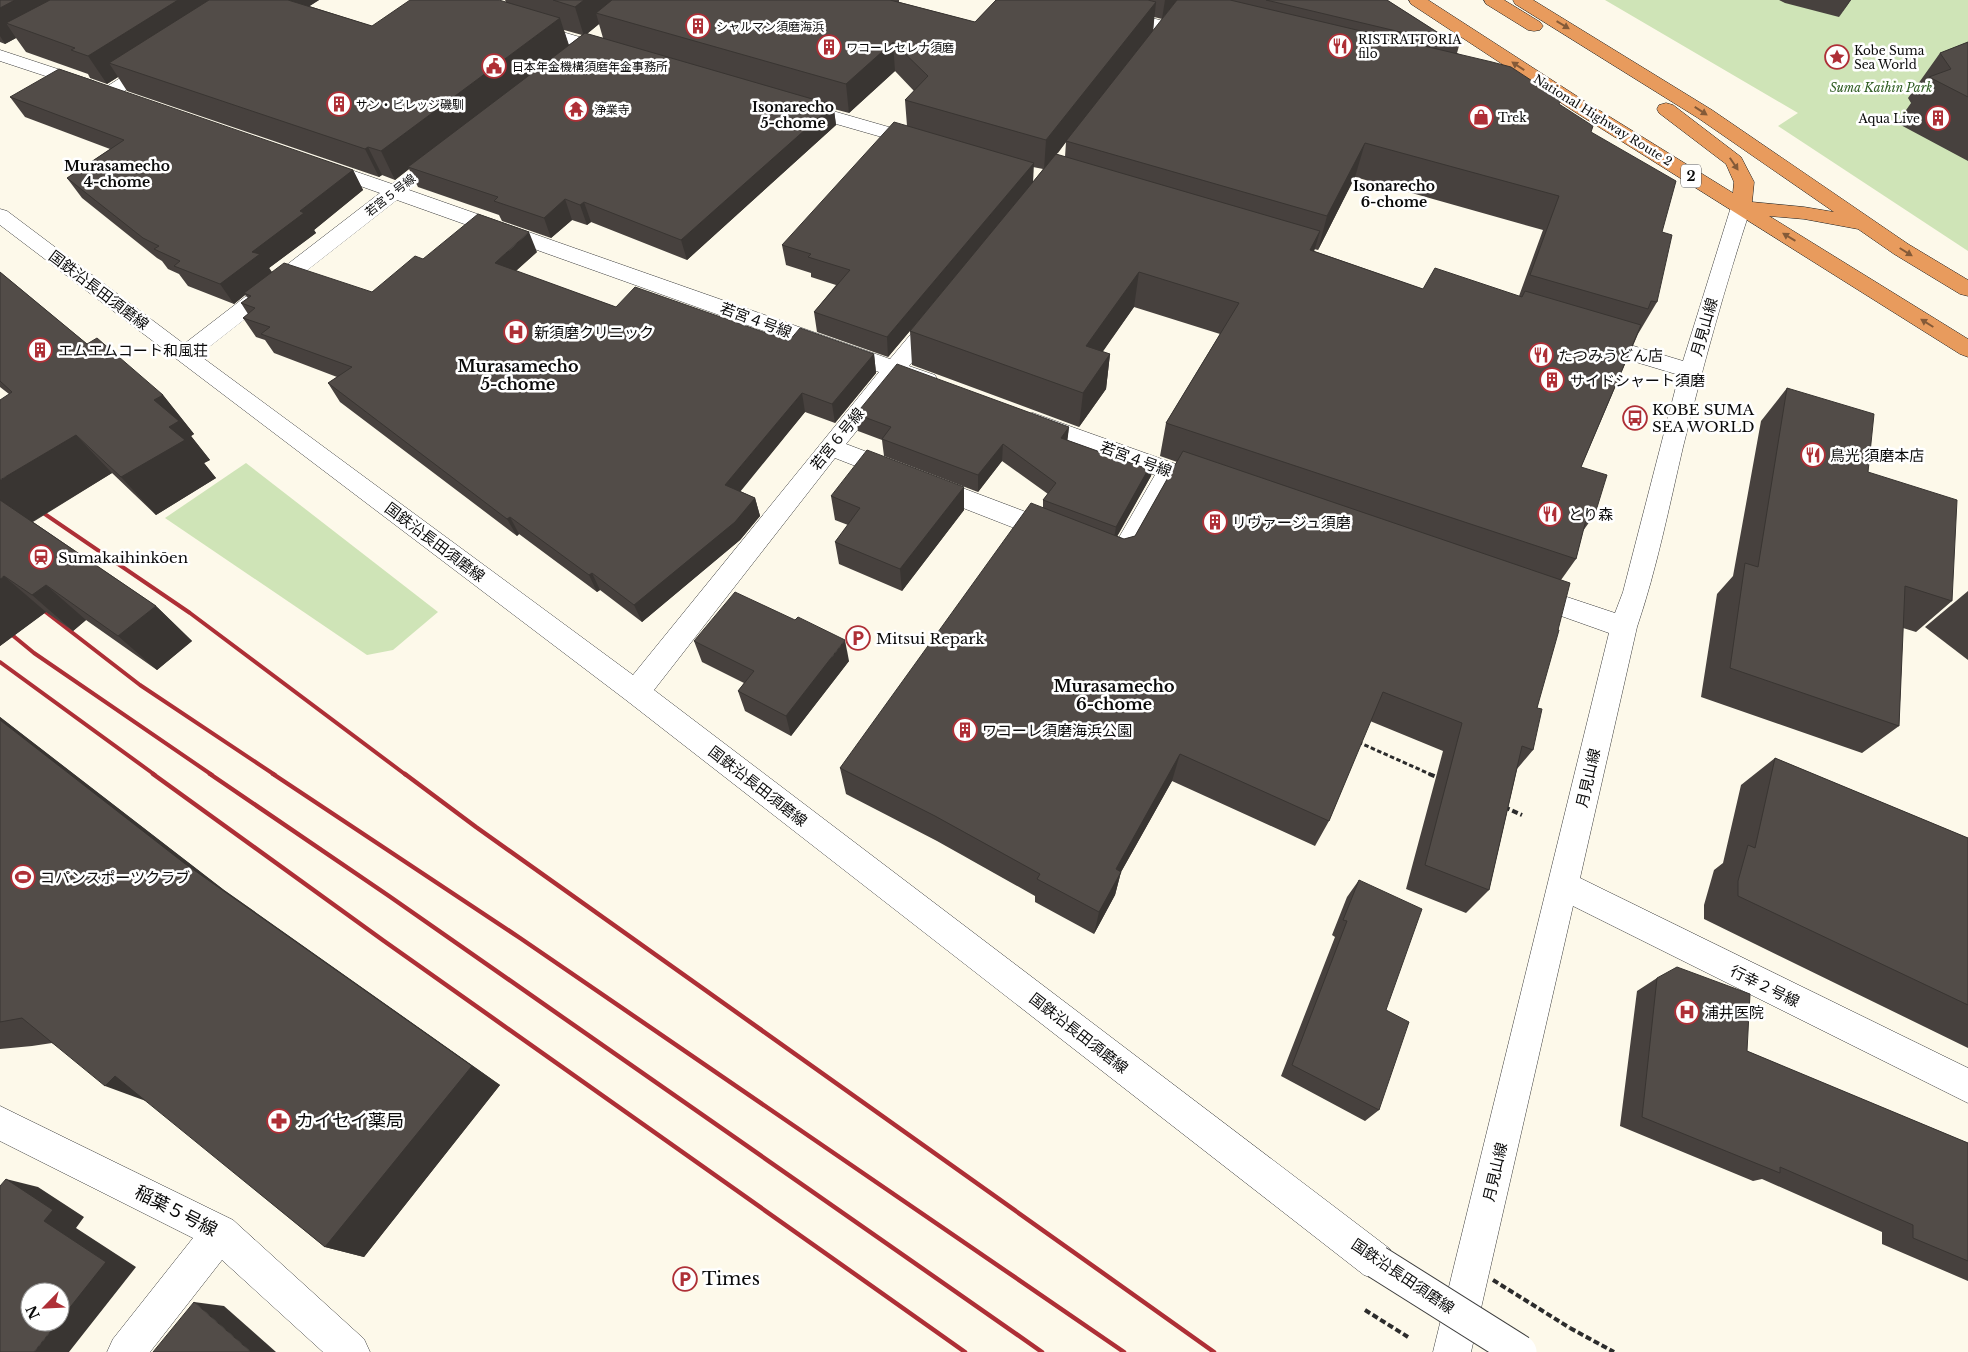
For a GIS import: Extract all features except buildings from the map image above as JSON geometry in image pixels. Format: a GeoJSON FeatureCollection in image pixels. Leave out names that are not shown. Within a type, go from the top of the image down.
{"type":"FeatureCollection","features":[{"type":"Feature","properties":{"kind":"highway","name":"National Highway Route 2"},"geometry":{"type":"LineString","coordinates":[[1417,0],[1551,88],[1968,349]]}},
{"type":"Feature","properties":{"kind":"highway"},"geometry":{"type":"LineString","coordinates":[[1492,0],[1633,86],[1686,122],[1734,161],[1744,182],[1741,208],[1804,213],[1866,224]]}},
{"type":"Feature","properties":{"kind":"highway"},"geometry":{"type":"LineString","coordinates":[[1521,0],[1690,104],[1901,249],[1968,289]]}},
{"type":"Feature","properties":{"kind":"street"},"geometry":{"type":"LineString","coordinates":[[1058,0],[1160,35],[1182,8]]}},
{"type":"Feature","properties":{"kind":"street"},"geometry":{"type":"LineString","coordinates":[[514,23],[579,51],[624,56]]}},
{"type":"Feature","properties":{"kind":"street"},"geometry":{"type":"LineString","coordinates":[[579,51],[609,28]]}},
{"type":"Feature","properties":{"kind":"street"},"geometry":{"type":"LineString","coordinates":[[5,53],[136,102]]}},
{"type":"Feature","properties":{"kind":"street"},"geometry":{"type":"LineString","coordinates":[[109,93],[164,57]]}},
{"type":"Feature","properties":{"kind":"street"},"geometry":{"type":"LineString","coordinates":[[1522,90],[1551,88]]}},
{"type":"Feature","properties":{"kind":"street"},"geometry":{"type":"LineString","coordinates":[[785,103],[936,146]]}},
{"type":"Feature","properties":{"kind":"street","name":"若宮４号線"},"geometry":{"type":"LineString","coordinates":[[303,160],[949,390]]}},
{"type":"Feature","properties":{"kind":"street","name":"若宮５号線"},"geometry":{"type":"LineString","coordinates":[[184,355],[418,174]]}},
{"type":"Feature","properties":{"kind":"street","name":"月見山線"},"geometry":{"type":"LineString","coordinates":[[1452,1352],[1624,627],[1636,592],[1691,371],[1741,208]]}},
{"type":"Feature","properties":{"kind":"street","name":"国鉄沿長田須磨線"},"geometry":{"type":"LineString","coordinates":[[0,215],[184,355],[636,692],[1377,1262],[1520,1352]]}},
{"type":"Feature","properties":{"kind":"street","name":"若宮６号線"},"geometry":{"type":"LineString","coordinates":[[636,692],[830,447],[944,309]]}},
{"type":"Feature","properties":{"kind":"street"},"geometry":{"type":"LineString","coordinates":[[1578,337],[1691,371]]}},
{"type":"Feature","properties":{"kind":"street","name":"若宮４号線"},"geometry":{"type":"LineString","coordinates":[[1014,414],[1225,491]]}},
{"type":"Feature","properties":{"kind":"street"},"geometry":{"type":"LineString","coordinates":[[830,447],[1120,559],[1169,472]]}},
{"type":"Feature","properties":{"kind":"street"},"geometry":{"type":"LineString","coordinates":[[1507,587],[1624,627]]}},
{"type":"Feature","properties":{"kind":"street","name":"行幸２号線"},"geometry":{"type":"LineString","coordinates":[[1563,885],[1968,1086]]}},
{"type":"Feature","properties":{"kind":"street","name":"稲葉５号線"},"geometry":{"type":"LineString","coordinates":[[0,1123],[220,1232],[351,1352]]}},
{"type":"Feature","properties":{"kind":"street"},"geometry":{"type":"LineString","coordinates":[[126,1352],[220,1232]]}},
{"type":"Feature","properties":{"kind":"path"},"geometry":{"type":"LineString","coordinates":[[1350,739],[1440,779]]}},
{"type":"Feature","properties":{"kind":"path"},"geometry":{"type":"LineString","coordinates":[[1494,803],[1522,815]]}},
{"type":"Feature","properties":{"kind":"path"},"geometry":{"type":"LineString","coordinates":[[1360,1306],[1415,1342]]}},
{"type":"Feature","properties":{"kind":"path"},"geometry":{"type":"LineString","coordinates":[[1570,1328],[1614,1352]]}},
{"type":"Feature","properties":{"kind":"green space","name":"Suma Kaihin Park"},"geometry":{"type":"Polygon","coordinates":[[[1605,0],[1968,0],[1968,251],[1778,126],[1798,113],[1605,0]]]}},
{"type":"Feature","properties":{"kind":"green space"},"geometry":{"type":"Polygon","coordinates":[[[246,463],[438,612],[393,650],[367,655],[165,518],[246,463]]]}},
{"type":"Feature","properties":{"kind":"railway"},"geometry":{"type":"LineString","coordinates":[[33,506],[190,613],[406,775]]}},
{"type":"Feature","properties":{"kind":"railway"},"geometry":{"type":"LineString","coordinates":[[34,603],[140,685],[275,775]]}},
{"type":"Feature","properties":{"kind":"railway"},"geometry":{"type":"LineString","coordinates":[[0,625],[34,653],[212,775]]}},
{"type":"Feature","properties":{"kind":"railway"},"geometry":{"type":"LineString","coordinates":[[0,662],[155,775]]}},
{"type":"Feature","properties":{"kind":"railway"},"geometry":{"type":"LineString","coordinates":[[153,774],[384,941],[965,1352]]}},
{"type":"Feature","properties":{"kind":"railway"},"geometry":{"type":"LineString","coordinates":[[210,774],[389,896],[1042,1352]]}},
{"type":"Feature","properties":{"kind":"railway"},"geometry":{"type":"LineString","coordinates":[[273,774],[520,938],[1124,1352]]}},
{"type":"Feature","properties":{"kind":"railway"},"geometry":{"type":"LineString","coordinates":[[405,774],[476,827],[1214,1352]]}},
{"type":"Feature","properties":{"kind":"place","name":"シャルマン須磨海浜"},"geometry":{"type":"Point","coordinates":[698,26]}},
{"type":"Feature","properties":{"kind":"place","name":"RISTRATTORIA filo"},"geometry":{"type":"Point","coordinates":[1340,46]}},
{"type":"Feature","properties":{"kind":"place","name":"ワコーレセレナ須磨"},"geometry":{"type":"Point","coordinates":[829,47]}},
{"type":"Feature","properties":{"kind":"place","name":"Kobe Suma Sea World"},"geometry":{"type":"Point","coordinates":[1837,57]}},
{"type":"Feature","properties":{"kind":"place","name":"日本年金機構須磨年金事務所"},"geometry":{"type":"Point","coordinates":[494,66]}},
{"type":"Feature","properties":{"kind":"place","name":"サン・ビレッジ磯馴"},"geometry":{"type":"Point","coordinates":[339,104]}},
{"type":"Feature","properties":{"kind":"place","name":"浄業寺"},"geometry":{"type":"Point","coordinates":[576,109]}},
{"type":"Feature","properties":{"kind":"place","name":"Trek"},"geometry":{"type":"Point","coordinates":[1481,117]}},
{"type":"Feature","properties":{"kind":"place","name":"Aqua Live"},"geometry":{"type":"Point","coordinates":[1938,118]}},
{"type":"Feature","properties":{"kind":"place","name":"新須磨クリニック"},"geometry":{"type":"Point","coordinates":[516,332]}},
{"type":"Feature","properties":{"kind":"place","name":"エムエムコート和風荘"},"geometry":{"type":"Point","coordinates":[40,350]}},
{"type":"Feature","properties":{"kind":"place","name":"たつみうどん店"},"geometry":{"type":"Point","coordinates":[1541,355]}},
{"type":"Feature","properties":{"kind":"place","name":"サイドシャート須磨"},"geometry":{"type":"Point","coordinates":[1552,380]}},
{"type":"Feature","properties":{"kind":"place","name":"KOBE SUMA SEA WORLD"},"geometry":{"type":"Point","coordinates":[1635,418]}},
{"type":"Feature","properties":{"kind":"place","name":"鳥光 須磨本店"},"geometry":{"type":"Point","coordinates":[1813,455]}},
{"type":"Feature","properties":{"kind":"place","name":"とり森"},"geometry":{"type":"Point","coordinates":[1550,514]}},
{"type":"Feature","properties":{"kind":"place","name":"リヴァージュ須磨"},"geometry":{"type":"Point","coordinates":[1215,522]}},
{"type":"Feature","properties":{"kind":"place","name":"Sumakaihinkōen"},"geometry":{"type":"Point","coordinates":[41,557]}},
{"type":"Feature","properties":{"kind":"place","name":"Mitsui Repark"},"geometry":{"type":"Point","coordinates":[858,638]}},
{"type":"Feature","properties":{"kind":"place","name":"ワコーレ須磨海浜公園"},"geometry":{"type":"Point","coordinates":[965,730]}},
{"type":"Feature","properties":{"kind":"place","name":"コパンスポーツクラブ"},"geometry":{"type":"Point","coordinates":[23,877]}},
{"type":"Feature","properties":{"kind":"place","name":"浦井医院"},"geometry":{"type":"Point","coordinates":[1687,1012]}},
{"type":"Feature","properties":{"kind":"place","name":"カイセイ薬局"},"geometry":{"type":"Point","coordinates":[279,1121]}},
{"type":"Feature","properties":{"kind":"place","name":"Times"},"geometry":{"type":"Point","coordinates":[685,1279]}},
{"type":"Feature","properties":{"kind":"district","name":"Isonarecho 5-chome"},"geometry":{"type":"Point","coordinates":[793,116]}},
{"type":"Feature","properties":{"kind":"district","name":"Murasamecho 4-chome"},"geometry":{"type":"Point","coordinates":[117,174]}},
{"type":"Feature","properties":{"kind":"district","name":"Isonarecho 6-chome"},"geometry":{"type":"Point","coordinates":[1394,194]}},
{"type":"Feature","properties":{"kind":"district","name":"Murasamecho 5-chome"},"geometry":{"type":"Point","coordinates":[518,375]}},
{"type":"Feature","properties":{"kind":"district","name":"Murasamecho 6-chome"},"geometry":{"type":"Point","coordinates":[1114,695]}}]}
